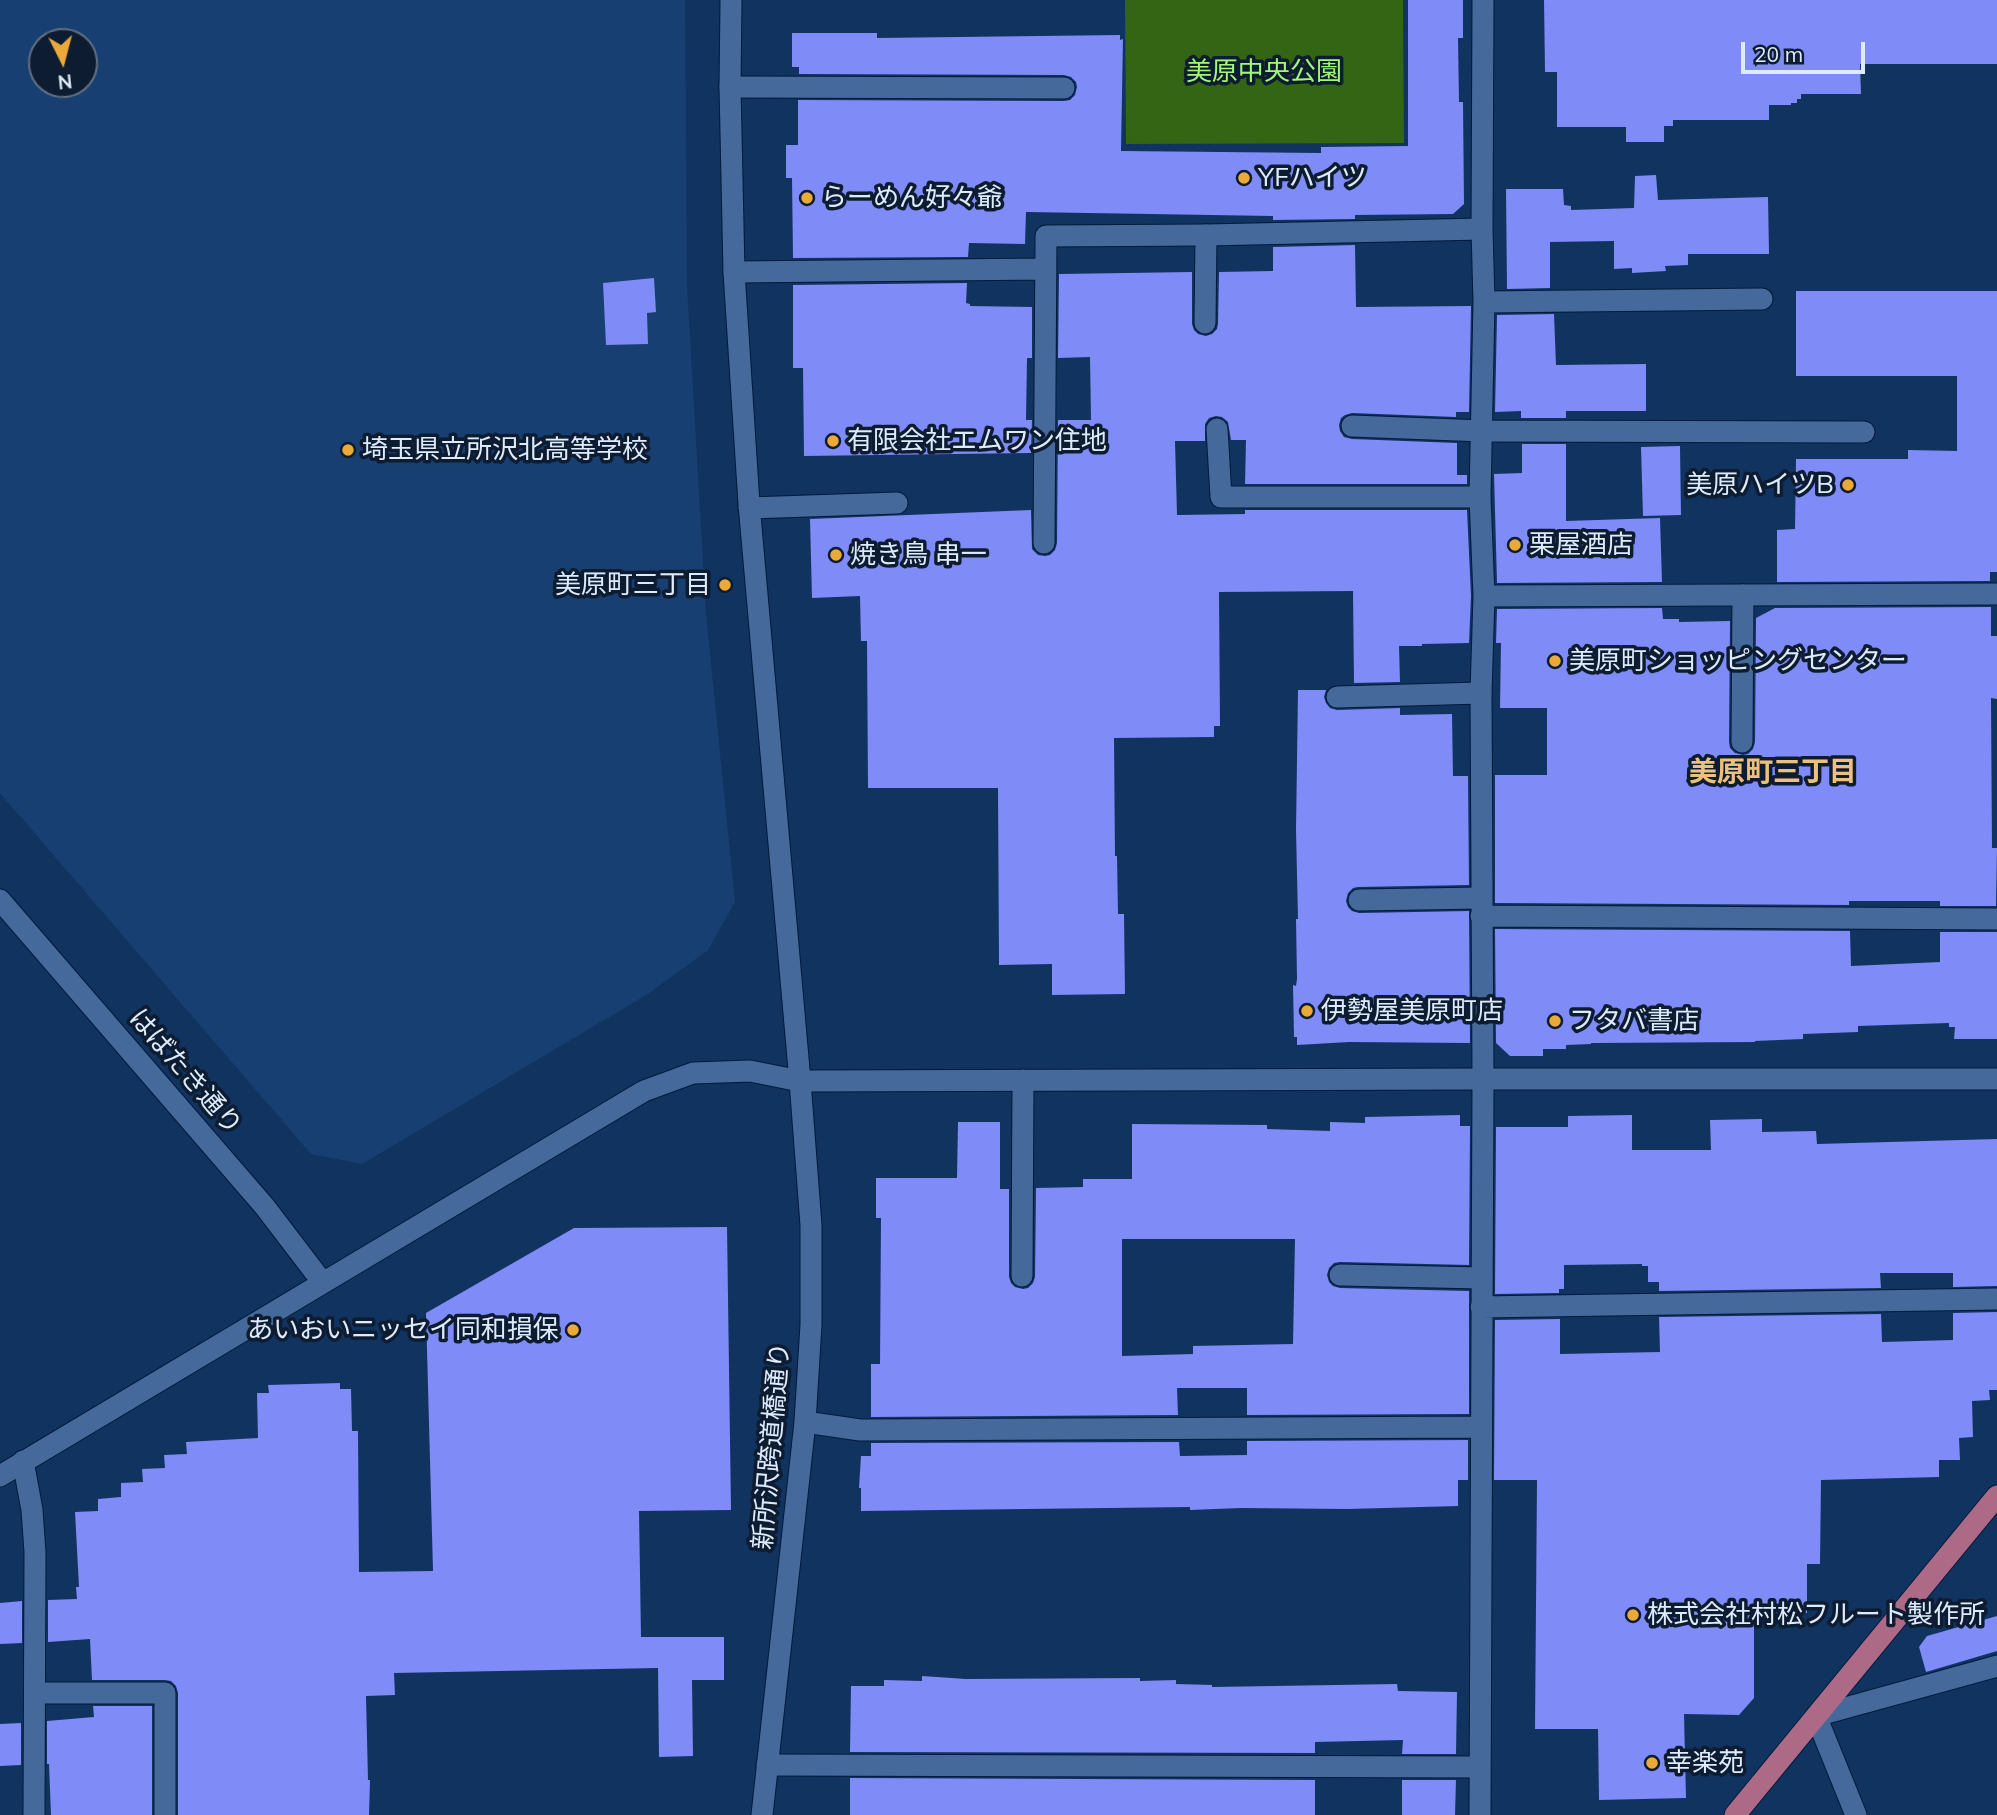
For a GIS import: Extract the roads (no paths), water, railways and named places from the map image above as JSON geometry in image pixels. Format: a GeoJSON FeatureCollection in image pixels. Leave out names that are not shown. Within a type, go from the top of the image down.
{"type":"FeatureCollection","features":[{"type":"Feature","properties":{"kind":"main road"},"geometry":{"type":"LineString","coordinates":[[1735,1815],[1997,1496]]}},
{"type":"Feature","properties":{"kind":"street","name":"新所沢跨道橋通り"},"geometry":{"type":"LineString","coordinates":[[731,0],[734,272],[749,508],[811,1225],[811,1325],[805,1422],[762,1815]]}},
{"type":"Feature","properties":{"kind":"street"},"geometry":{"type":"LineString","coordinates":[[1480,1815],[1483,1079],[1481,693],[1484,596],[1480,496],[1484,302],[1483,0]]}},
{"type":"Feature","properties":{"kind":"street"},"geometry":{"type":"LineString","coordinates":[[730,87],[1064,88]]}},
{"type":"Feature","properties":{"kind":"street"},"geometry":{"type":"LineString","coordinates":[[1044,543],[1046,236],[1482,229]]}},
{"type":"Feature","properties":{"kind":"street"},"geometry":{"type":"LineString","coordinates":[[1205,323],[1206,235]]}},
{"type":"Feature","properties":{"kind":"street"},"geometry":{"type":"LineString","coordinates":[[734,272],[1046,269]]}},
{"type":"Feature","properties":{"kind":"street"},"geometry":{"type":"LineString","coordinates":[[1484,302],[1762,299]]}},
{"type":"Feature","properties":{"kind":"street"},"geometry":{"type":"LineString","coordinates":[[1352,426],[1483,431],[1864,432]]}},
{"type":"Feature","properties":{"kind":"street"},"geometry":{"type":"LineString","coordinates":[[1217,429],[1221,498],[1480,496]]}},
{"type":"Feature","properties":{"kind":"street"},"geometry":{"type":"LineString","coordinates":[[749,508],[897,503]]}},
{"type":"Feature","properties":{"kind":"street"},"geometry":{"type":"LineString","coordinates":[[1484,596],[1997,594]]}},
{"type":"Feature","properties":{"kind":"street"},"geometry":{"type":"LineString","coordinates":[[1742,595],[1742,742]]}},
{"type":"Feature","properties":{"kind":"street"},"geometry":{"type":"LineString","coordinates":[[1337,697],[1481,693]]}},
{"type":"Feature","properties":{"kind":"street","name":"はばたき通り"},"geometry":{"type":"LineString","coordinates":[[0,900],[265,1207],[323,1283]]}},
{"type":"Feature","properties":{"kind":"street"},"geometry":{"type":"LineString","coordinates":[[1359,900],[1481,907],[1997,919]]}},
{"type":"Feature","properties":{"kind":"street"},"geometry":{"type":"LineString","coordinates":[[0,1475],[645,1091],[693,1073],[750,1071],[800,1081],[1997,1079]]}},
{"type":"Feature","properties":{"kind":"street"},"geometry":{"type":"LineString","coordinates":[[1022,1276],[1023,1080]]}},
{"type":"Feature","properties":{"kind":"street"},"geometry":{"type":"LineString","coordinates":[[1340,1275],[1482,1278]]}},
{"type":"Feature","properties":{"kind":"street"},"geometry":{"type":"LineString","coordinates":[[1482,1307],[1997,1299]]}},
{"type":"Feature","properties":{"kind":"street"},"geometry":{"type":"LineString","coordinates":[[805,1422],[860,1430],[1480,1427]]}},
{"type":"Feature","properties":{"kind":"street"},"geometry":{"type":"LineString","coordinates":[[23,1461],[32,1510],[35,1552],[34,1815]]}},
{"type":"Feature","properties":{"kind":"street"},"geometry":{"type":"LineString","coordinates":[[1856,1815],[1816,1716],[1997,1666]]}},
{"type":"Feature","properties":{"kind":"street"},"geometry":{"type":"LineString","coordinates":[[35,1693],[165,1692],[165,1815]]}},
{"type":"Feature","properties":{"kind":"street"},"geometry":{"type":"LineString","coordinates":[[767,1765],[1480,1767]]}},
{"type":"Feature","properties":{"kind":"place","name":"YFハイツ"},"geometry":{"type":"Point","coordinates":[1244,178]}},
{"type":"Feature","properties":{"kind":"place","name":"らーめん好々爺"},"geometry":{"type":"Point","coordinates":[807,198]}},
{"type":"Feature","properties":{"kind":"place","name":"有限会社エムワン住地"},"geometry":{"type":"Point","coordinates":[833,441]}},
{"type":"Feature","properties":{"kind":"place","name":"埼玉県立所沢北高等学校"},"geometry":{"type":"Point","coordinates":[348,450]}},
{"type":"Feature","properties":{"kind":"place","name":"美原ハイツB"},"geometry":{"type":"Point","coordinates":[1848,485]}},
{"type":"Feature","properties":{"kind":"place","name":"栗屋酒店"},"geometry":{"type":"Point","coordinates":[1515,545]}},
{"type":"Feature","properties":{"kind":"place","name":"焼き鳥 串一"},"geometry":{"type":"Point","coordinates":[836,555]}},
{"type":"Feature","properties":{"kind":"place","name":"美原町三丁目"},"geometry":{"type":"Point","coordinates":[725,585]}},
{"type":"Feature","properties":{"kind":"place","name":"美原町ショッピングセンター"},"geometry":{"type":"Point","coordinates":[1555,661]}},
{"type":"Feature","properties":{"kind":"place","name":"伊勢屋美原町店"},"geometry":{"type":"Point","coordinates":[1307,1011]}},
{"type":"Feature","properties":{"kind":"place","name":"フタバ書店"},"geometry":{"type":"Point","coordinates":[1555,1021]}},
{"type":"Feature","properties":{"kind":"place","name":"あいおいニッセイ同和損保"},"geometry":{"type":"Point","coordinates":[573,1330]}},
{"type":"Feature","properties":{"kind":"place","name":"株式会社村松フルート製作所"},"geometry":{"type":"Point","coordinates":[1633,1615]}},
{"type":"Feature","properties":{"kind":"place","name":"幸楽苑"},"geometry":{"type":"Point","coordinates":[1652,1763]}},
{"type":"Feature","properties":{"kind":"district","name":"美原町三丁目"},"geometry":{"type":"Point","coordinates":[1773,773]}},
{"type":"Feature","properties":{"kind":"park label","name":"美原中央公園"},"geometry":{"type":"Point","coordinates":[1264,72]}}]}
